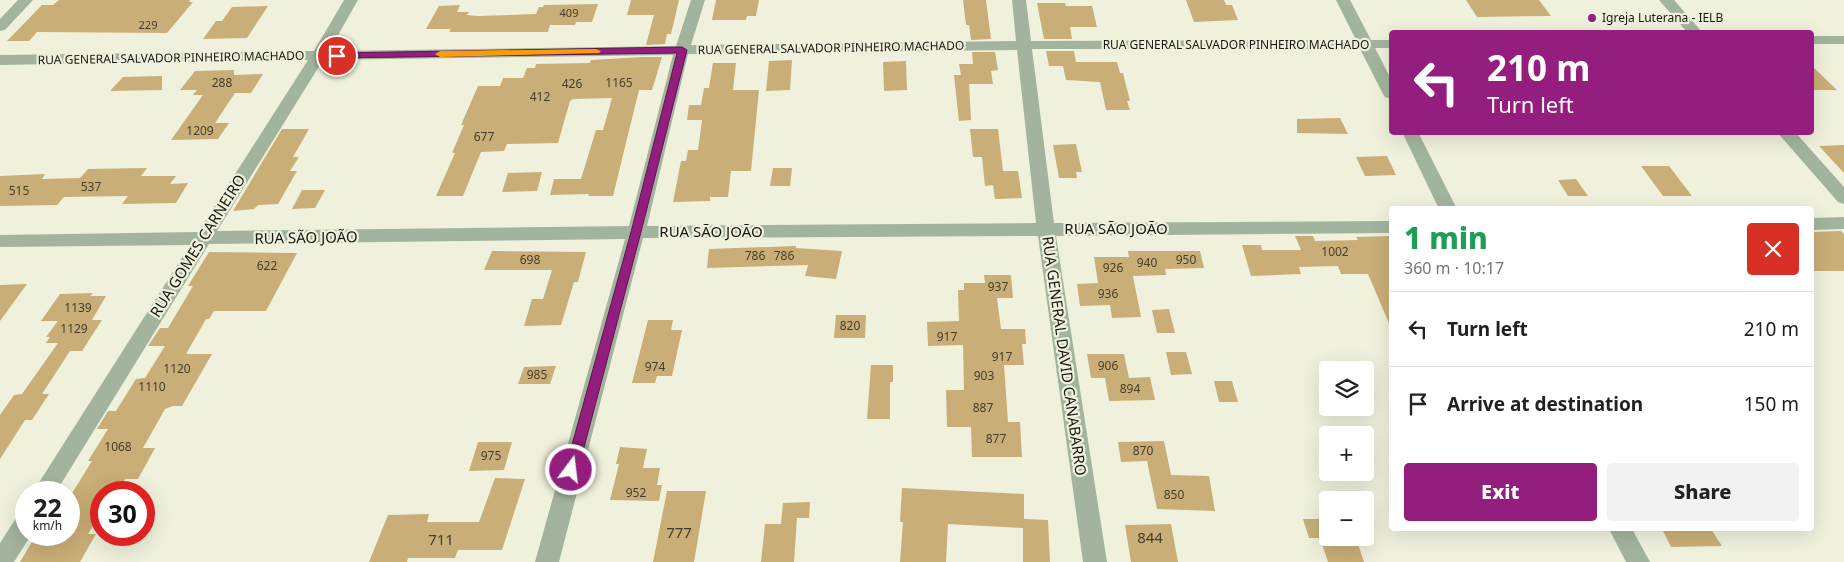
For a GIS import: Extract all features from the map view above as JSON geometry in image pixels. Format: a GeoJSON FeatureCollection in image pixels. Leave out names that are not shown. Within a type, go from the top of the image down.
{"type":"FeatureCollection","features":[{"type":"Feature","properties":{"kind":"street"},"geometry":{"type":"LineString","coordinates":[[0,27],[26,0]]}},
{"type":"Feature","properties":{"kind":"street","name":"RUA GOMES CARNEIRO"},"geometry":{"type":"LineString","coordinates":[[51,481],[318,56],[351,0]]}},
{"type":"Feature","properties":{"kind":"street"},"geometry":{"type":"LineString","coordinates":[[547,562],[636,232],[682,50],[698,0]]}},
{"type":"Feature","properties":{"kind":"street","name":"RUA GENERAL DAVID CANABARRO"},"geometry":{"type":"LineString","coordinates":[[1019,0],[1046,229],[1095,562]]}},
{"type":"Feature","properties":{"kind":"street"},"geometry":{"type":"LineString","coordinates":[[1344,0],[1389,90]]}},
{"type":"Feature","properties":{"kind":"street"},"geometry":{"type":"LineString","coordinates":[[1666,0],[1693,30]]}},
{"type":"Feature","properties":{"kind":"street"},"geometry":{"type":"LineString","coordinates":[[1814,40],[1844,40]]}},
{"type":"Feature","properties":{"kind":"street","name":"RUA GENERAL SALVADOR PINHEIRO MACHADO"},"geometry":{"type":"LineString","coordinates":[[0,60],[1025,45],[1389,44]]}},
{"type":"Feature","properties":{"kind":"street"},"geometry":{"type":"LineString","coordinates":[[1411,135],[1447,206]]}},
{"type":"Feature","properties":{"kind":"street"},"geometry":{"type":"LineString","coordinates":[[1788,135],[1844,198]]}},
{"type":"Feature","properties":{"kind":"street"},"geometry":{"type":"LineString","coordinates":[[1814,224],[1844,223]]}},
{"type":"Feature","properties":{"kind":"street","name":"RUA SÃO JOÃO"},"geometry":{"type":"LineString","coordinates":[[0,241],[636,232],[1389,226]]}},
{"type":"Feature","properties":{"kind":"street"},"geometry":{"type":"LineString","coordinates":[[1621,531],[1638,562]]}},
{"type":"Feature","properties":{"kind":"street"},"geometry":{"type":"LineString","coordinates":[[1,562],[15,540]]}},
{"type":"Feature","properties":{"kind":"building"},"geometry":{"type":"Polygon","coordinates":[[[59,0],[190,0],[189,2],[193,2],[167,33],[37,32],[29,41],[7,41],[42,5],[53,5],[59,0]]]}},
{"type":"Feature","properties":{"kind":"building"},"geometry":{"type":"Polygon","coordinates":[[[631,0],[679,0],[671,34],[667,34],[665,44],[646,45],[654,15],[627,15],[631,0]]]}},
{"type":"Feature","properties":{"kind":"building"},"geometry":{"type":"Polygon","coordinates":[[[716,0],[759,0],[756,16],[747,16],[746,20],[712,20],[716,0]]]}},
{"type":"Feature","properties":{"kind":"building"},"geometry":{"type":"Polygon","coordinates":[[[963,0],[986,0],[991,39],[971,40],[969,25],[966,25],[963,0]]]}},
{"type":"Feature","properties":{"kind":"building"},"geometry":{"type":"Polygon","coordinates":[[[1186,0],[1224,0],[1226,5],[1232,5],[1238,20],[1194,22],[1186,0]]]}},
{"type":"Feature","properties":{"kind":"building"},"geometry":{"type":"Polygon","coordinates":[[[1466,0],[1539,0],[1551,16],[1477,17],[1466,0]]]}},
{"type":"Feature","properties":{"kind":"building"},"geometry":{"type":"Polygon","coordinates":[[[1037,3],[1065,3],[1066,6],[1092,6],[1097,27],[1070,27],[1072,39],[1044,39],[1037,3]]]}},
{"type":"Feature","properties":{"kind":"building"},"geometry":{"type":"Polygon","coordinates":[[[598,4],[592,22],[576,22],[575,25],[550,25],[548,32],[449,32],[451,29],[426,29],[439,6],[460,5],[457,12],[469,12],[467,15],[478,16],[536,14],[539,7],[544,5],[598,4]]]}},
{"type":"Feature","properties":{"kind":"building"},"geometry":{"type":"Polygon","coordinates":[[[268,6],[247,38],[203,39],[216,21],[222,21],[232,7],[268,6]]]}},
{"type":"Feature","properties":{"kind":"building"},"geometry":{"type":"Polygon","coordinates":[[[1046,51],[1074,51],[1076,62],[1117,62],[1120,73],[1123,73],[1130,101],[1127,101],[1130,110],[1106,110],[1100,82],[1066,80],[1063,66],[1049,66],[1046,51]]]}},
{"type":"Feature","properties":{"kind":"building"},"geometry":{"type":"Polygon","coordinates":[[[972,52],[995,52],[998,70],[991,71],[993,84],[969,84],[971,120],[959,121],[954,75],[961,75],[959,64],[973,64],[972,52]]]}},
{"type":"Feature","properties":{"kind":"building"},"geometry":{"type":"Polygon","coordinates":[[[662,57],[652,90],[639,90],[613,196],[588,196],[589,194],[550,195],[554,179],[581,179],[596,130],[603,130],[612,98],[573,99],[570,101],[558,143],[507,144],[504,151],[481,152],[463,196],[436,196],[455,153],[452,153],[464,125],[461,125],[478,86],[500,86],[503,78],[523,78],[527,68],[535,68],[536,64],[590,63],[591,60],[662,57]]]}},
{"type":"Feature","properties":{"kind":"building"},"geometry":{"type":"Polygon","coordinates":[[[792,60],[790,90],[766,91],[769,61],[792,60]]]}},
{"type":"Feature","properties":{"kind":"building"},"geometry":{"type":"Polygon","coordinates":[[[906,61],[907,90],[884,91],[883,62],[906,61]]]}},
{"type":"Feature","properties":{"kind":"building"},"geometry":{"type":"Polygon","coordinates":[[[713,63],[736,63],[733,90],[759,90],[751,171],[731,171],[728,197],[710,197],[710,201],[673,202],[681,161],[686,161],[688,150],[698,150],[702,120],[687,120],[689,105],[701,105],[704,88],[709,88],[713,63]]]}},
{"type":"Feature","properties":{"kind":"building"},"geometry":{"type":"Polygon","coordinates":[[[1814,68],[1837,90],[1814,90],[1814,68]]]}},
{"type":"Feature","properties":{"kind":"building"},"geometry":{"type":"Polygon","coordinates":[[[234,70],[234,75],[263,74],[251,93],[235,93],[215,123],[229,123],[218,139],[171,140],[203,95],[193,95],[197,90],[180,90],[195,71],[234,70]]]}},
{"type":"Feature","properties":{"kind":"building"},"geometry":{"type":"Polygon","coordinates":[[[162,76],[162,90],[110,91],[123,77],[162,76]]]}},
{"type":"Feature","properties":{"kind":"building"},"geometry":{"type":"Polygon","coordinates":[[[1340,118],[1348,134],[1297,133],[1297,119],[1340,118]]]}},
{"type":"Feature","properties":{"kind":"building"},"geometry":{"type":"Polygon","coordinates":[[[282,129],[309,129],[293,157],[299,157],[290,171],[297,171],[278,204],[258,205],[254,209],[233,211],[282,129]]]}},
{"type":"Feature","properties":{"kind":"building"},"geometry":{"type":"Polygon","coordinates":[[[970,129],[998,129],[1003,171],[1018,171],[1022,198],[995,199],[993,185],[985,186],[982,157],[973,157],[970,129]]]}},
{"type":"Feature","properties":{"kind":"building"},"geometry":{"type":"Polygon","coordinates":[[[1076,144],[1082,172],[1076,172],[1077,178],[1059,178],[1053,145],[1076,144]]]}},
{"type":"Feature","properties":{"kind":"building"},"geometry":{"type":"Polygon","coordinates":[[[1844,145],[1844,173],[1819,146],[1844,145]]]}},
{"type":"Feature","properties":{"kind":"building"},"geometry":{"type":"Polygon","coordinates":[[[1387,156],[1396,175],[1365,176],[1356,157],[1387,156]]]}},
{"type":"Feature","properties":{"kind":"building"},"geometry":{"type":"Polygon","coordinates":[[[1641,166],[1669,166],[1692,196],[1663,196],[1641,166]]]}},
{"type":"Feature","properties":{"kind":"building"},"geometry":{"type":"Polygon","coordinates":[[[147,168],[141,176],[176,176],[170,184],[188,183],[176,203],[122,204],[128,196],[64,197],[57,205],[0,206],[0,176],[45,174],[42,179],[80,178],[88,169],[147,168]]]}},
{"type":"Feature","properties":{"kind":"building"},"geometry":{"type":"Polygon","coordinates":[[[773,168],[792,168],[790,186],[770,186],[773,168]]]}},
{"type":"Feature","properties":{"kind":"building"},"geometry":{"type":"Polygon","coordinates":[[[542,172],[537,191],[502,192],[508,173],[542,172]]]}},
{"type":"Feature","properties":{"kind":"building"},"geometry":{"type":"Polygon","coordinates":[[[1576,179],[1588,196],[1568,196],[1558,180],[1576,179]]]}},
{"type":"Feature","properties":{"kind":"building"},"geometry":{"type":"Polygon","coordinates":[[[302,190],[325,190],[315,208],[292,209],[302,190]]]}},
{"type":"Feature","properties":{"kind":"building"},"geometry":{"type":"Polygon","coordinates":[[[1841,231],[1844,234],[1844,271],[1814,271],[1814,232],[1841,231]]]}},
{"type":"Feature","properties":{"kind":"building"},"geometry":{"type":"Polygon","coordinates":[[[1295,236],[1313,236],[1315,241],[1358,240],[1356,237],[1389,236],[1389,323],[1368,274],[1341,274],[1338,266],[1299,267],[1301,274],[1251,276],[1242,245],[1261,245],[1262,250],[1301,250],[1295,236]]]}},
{"type":"Feature","properties":{"kind":"building"},"geometry":{"type":"Polygon","coordinates":[[[796,246],[796,248],[842,251],[836,279],[805,276],[808,265],[707,268],[709,249],[796,246]]]}},
{"type":"Feature","properties":{"kind":"building"},"geometry":{"type":"Polygon","coordinates":[[[492,251],[586,252],[578,282],[574,282],[561,325],[524,326],[532,299],[543,299],[552,270],[484,270],[492,251]]]}},
{"type":"Feature","properties":{"kind":"building"},"geometry":{"type":"Polygon","coordinates":[[[1128,251],[1200,251],[1204,268],[1165,269],[1166,275],[1133,276],[1141,317],[1112,318],[1110,305],[1080,306],[1077,284],[1098,283],[1094,257],[1129,257],[1128,251]]]}},
{"type":"Feature","properties":{"kind":"building"},"geometry":{"type":"Polygon","coordinates":[[[209,252],[297,253],[266,311],[214,311],[209,319],[206,319],[186,354],[212,354],[182,406],[173,406],[165,409],[143,448],[155,448],[138,479],[90,481],[90,531],[88,534],[90,534],[90,544],[80,562],[20,562],[29,546],[80,546],[80,481],[92,461],[88,461],[108,429],[97,429],[108,411],[116,411],[136,379],[145,378],[165,346],[148,346],[160,328],[168,328],[193,286],[188,286],[209,252]]]}},
{"type":"Feature","properties":{"kind":"building"},"geometry":{"type":"Polygon","coordinates":[[[984,275],[1011,275],[1013,298],[997,298],[1001,329],[1025,329],[1026,344],[1022,344],[1024,365],[1004,365],[1008,422],[1020,422],[1022,457],[972,457],[971,427],[947,427],[946,390],[964,390],[963,345],[928,346],[927,322],[959,321],[958,290],[964,290],[964,283],[985,283],[984,275]]]}},
{"type":"Feature","properties":{"kind":"building"},"geometry":{"type":"Polygon","coordinates":[[[27,284],[0,321],[0,285],[27,284]]]}},
{"type":"Feature","properties":{"kind":"building"},"geometry":{"type":"Polygon","coordinates":[[[93,293],[90,296],[106,296],[92,320],[102,320],[82,351],[70,351],[42,394],[49,394],[32,420],[25,420],[0,459],[0,415],[14,395],[22,394],[58,343],[46,343],[50,337],[46,337],[58,321],[41,321],[60,294],[93,293]]]}},
{"type":"Feature","properties":{"kind":"building"},"geometry":{"type":"Polygon","coordinates":[[[1169,309],[1175,333],[1157,333],[1152,310],[1169,309]]]}},
{"type":"Feature","properties":{"kind":"building"},"geometry":{"type":"Polygon","coordinates":[[[836,315],[866,315],[865,338],[834,338],[836,315]]]}},
{"type":"Feature","properties":{"kind":"building"},"geometry":{"type":"Polygon","coordinates":[[[648,320],[673,320],[671,330],[682,330],[672,376],[657,376],[655,383],[632,383],[648,320]]]}},
{"type":"Feature","properties":{"kind":"building"},"geometry":{"type":"Polygon","coordinates":[[[1166,352],[1186,352],[1192,374],[1171,375],[1166,352]]]}},
{"type":"Feature","properties":{"kind":"building"},"geometry":{"type":"Polygon","coordinates":[[[1087,354],[1124,354],[1129,378],[1150,377],[1155,400],[1109,401],[1105,378],[1091,378],[1087,354]]]}},
{"type":"Feature","properties":{"kind":"building"},"geometry":{"type":"Polygon","coordinates":[[[871,365],[893,365],[893,382],[890,382],[890,419],[867,419],[871,365]]]}},
{"type":"Feature","properties":{"kind":"building"},"geometry":{"type":"Polygon","coordinates":[[[556,366],[550,384],[518,384],[524,367],[556,366]]]}},
{"type":"Feature","properties":{"kind":"building"},"geometry":{"type":"Polygon","coordinates":[[[1214,381],[1232,381],[1238,402],[1219,402],[1214,381]]]}},
{"type":"Feature","properties":{"kind":"building"},"geometry":{"type":"Polygon","coordinates":[[[1164,441],[1171,475],[1209,476],[1215,511],[1157,509],[1147,461],[1121,462],[1118,442],[1164,441]]]}},
{"type":"Feature","properties":{"kind":"building"},"geometry":{"type":"Polygon","coordinates":[[[478,442],[512,442],[504,470],[469,471],[478,442]]]}},
{"type":"Feature","properties":{"kind":"building"},"geometry":{"type":"Polygon","coordinates":[[[620,447],[647,449],[643,468],[660,468],[657,485],[662,485],[659,501],[610,500],[619,464],[616,464],[620,447]]]}},
{"type":"Feature","properties":{"kind":"building"},"geometry":{"type":"Polygon","coordinates":[[[495,478],[525,479],[502,550],[458,550],[455,558],[408,558],[407,562],[369,562],[388,515],[429,514],[427,522],[479,522],[495,478]]]}},
{"type":"Feature","properties":{"kind":"building"},"geometry":{"type":"Polygon","coordinates":[[[902,488],[1024,494],[1024,519],[1048,520],[1050,562],[1023,562],[1023,528],[948,524],[946,562],[900,562],[903,522],[900,522],[902,488]]]}},
{"type":"Feature","properties":{"kind":"building"},"geometry":{"type":"Polygon","coordinates":[[[667,491],[706,491],[694,562],[653,562],[667,491]]]}},
{"type":"Feature","properties":{"kind":"building"},"geometry":{"type":"Polygon","coordinates":[[[810,502],[809,518],[797,518],[794,562],[761,562],[765,524],[781,524],[783,503],[810,502]]]}},
{"type":"Feature","properties":{"kind":"building"},"geometry":{"type":"Polygon","coordinates":[[[1303,519],[1319,519],[1319,538],[1309,538],[1303,519]]]}},
{"type":"Feature","properties":{"kind":"building"},"geometry":{"type":"Polygon","coordinates":[[[1171,524],[1178,562],[1131,562],[1125,525],[1171,524]]]}},
{"type":"Feature","properties":{"kind":"building"},"geometry":{"type":"Polygon","coordinates":[[[1663,531],[1712,531],[1722,546],[1671,547],[1663,531]]]}},
{"type":"Feature","properties":{"kind":"building"},"geometry":{"type":"Polygon","coordinates":[[[1323,546],[1359,546],[1364,562],[1328,562],[1323,546]]]}},
{"type":"Feature","properties":{"kind":"slow traffic"},"geometry":{"type":"LineString","coordinates":[[440,54],[596,51]]}},
{"type":"Feature","properties":{"kind":"place","name":"Igreja Luterana - IELB"},"geometry":{"type":"Point","coordinates":[1592,18]}},
{"type":"Feature","properties":{"kind":"route"},"geometry":{"type":"LineString","coordinates":[[337,56],[682,50],[636,232],[571,470]]}}]}
